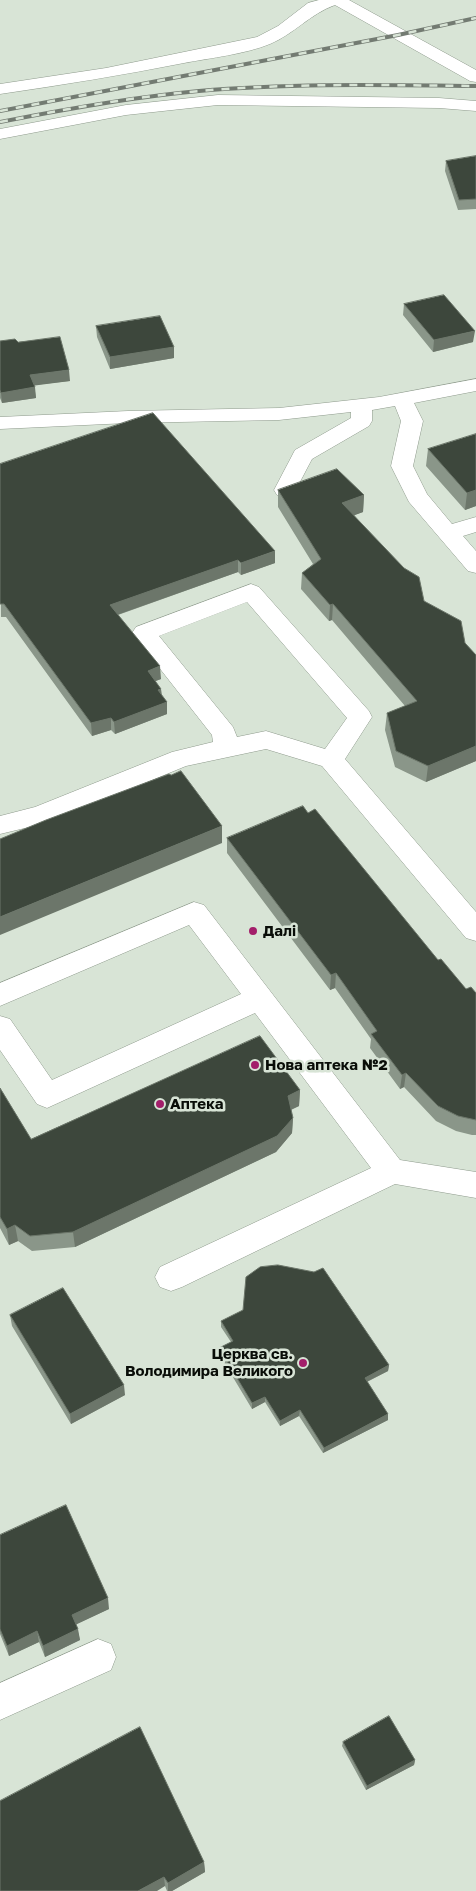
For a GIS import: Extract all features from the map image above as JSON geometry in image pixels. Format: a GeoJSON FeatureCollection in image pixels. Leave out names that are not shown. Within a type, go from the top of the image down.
{"type":"FeatureCollection","features":[{"type":"Feature","properties":{"kind":"street"},"geometry":{"type":"LineString","coordinates":[[0,89],[106,74],[263,41],[284,30],[314,7],[336,0],[476,77]]}},
{"type":"Feature","properties":{"kind":"street"},"geometry":{"type":"LineString","coordinates":[[0,134],[126,110],[218,100],[430,103],[476,106]]}},
{"type":"Feature","properties":{"kind":"street"},"geometry":{"type":"LineString","coordinates":[[0,423],[128,417],[279,414],[362,405],[476,385]]}},
{"type":"Feature","properties":{"kind":"street"},"geometry":{"type":"LineString","coordinates":[[402,399],[412,421],[402,466],[417,497],[476,566]]}},
{"type":"Feature","properties":{"kind":"street"},"geometry":{"type":"LineString","coordinates":[[285,490],[303,455],[361,421],[362,405]]}},
{"type":"Feature","properties":{"kind":"street"},"geometry":{"type":"LineString","coordinates":[[447,533],[476,524]]}},
{"type":"Feature","properties":{"kind":"street"},"geometry":{"type":"LineString","coordinates":[[228,748],[224,733],[144,633],[251,592],[360,717],[331,760]]}},
{"type":"Feature","properties":{"kind":"street"},"geometry":{"type":"LineString","coordinates":[[0,825],[41,815],[181,758],[266,740],[331,760],[476,931]]}},
{"type":"Feature","properties":{"kind":"street"},"geometry":{"type":"LineString","coordinates":[[0,995],[194,912],[391,1171]]}},
{"type":"Feature","properties":{"kind":"street"},"geometry":{"type":"LineString","coordinates":[[0,1027],[47,1096],[260,998]]}},
{"type":"Feature","properties":{"kind":"street"},"geometry":{"type":"LineString","coordinates":[[172,1276],[371,1183],[391,1171],[476,1185]]}},
{"type":"Feature","properties":{"kind":"street"},"geometry":{"type":"LineString","coordinates":[[0,1702],[98,1657]]}},
{"type":"Feature","properties":{"kind":"building"},"geometry":{"type":"Polygon","coordinates":[[[476,156],[476,199],[459,200],[446,161],[476,156]]]}},
{"type":"Feature","properties":{"kind":"building"},"geometry":{"type":"Polygon","coordinates":[[[444,295],[475,331],[434,340],[404,304],[444,295]]]}},
{"type":"Feature","properties":{"kind":"building"},"geometry":{"type":"Polygon","coordinates":[[[160,316],[174,347],[110,357],[96,326],[160,316]]]}},
{"type":"Feature","properties":{"kind":"building"},"geometry":{"type":"Polygon","coordinates":[[[60,337],[69,370],[30,375],[35,387],[1,393],[0,341],[15,339],[18,342],[60,337]]]}},
{"type":"Feature","properties":{"kind":"building"},"geometry":{"type":"Polygon","coordinates":[[[153,413],[275,551],[241,563],[238,560],[110,605],[160,666],[148,671],[161,689],[158,690],[167,702],[114,722],[111,718],[91,723],[4,604],[0,604],[0,464],[153,413]]]}},
{"type":"Feature","properties":{"kind":"building"},"geometry":{"type":"Polygon","coordinates":[[[476,434],[476,490],[467,493],[428,449],[476,434]]]}},
{"type":"Feature","properties":{"kind":"building"},"geometry":{"type":"Polygon","coordinates":[[[337,469],[364,495],[342,503],[404,568],[419,577],[424,601],[461,621],[465,643],[476,655],[476,746],[428,766],[396,751],[387,713],[417,701],[333,604],[330,605],[302,573],[321,559],[278,490],[337,469]]]}},
{"type":"Feature","properties":{"kind":"building"},"geometry":{"type":"Polygon","coordinates":[[[181,771],[222,826],[0,917],[0,839],[46,820],[181,771]]]}},
{"type":"Feature","properties":{"kind":"building"},"geometry":{"type":"Polygon","coordinates":[[[303,806],[308,813],[315,809],[438,960],[441,959],[466,989],[471,987],[476,993],[476,1120],[458,1116],[438,1106],[406,1073],[402,1075],[371,1034],[377,1031],[336,973],[331,975],[227,838],[303,806]]]}},
{"type":"Feature","properties":{"kind":"building"},"geometry":{"type":"Polygon","coordinates":[[[260,1036],[300,1090],[288,1096],[293,1118],[277,1136],[73,1232],[30,1236],[15,1225],[7,1229],[0,1217],[0,1088],[31,1139],[260,1036]]]}},
{"type":"Feature","properties":{"kind":"building","name":"Церква св. Володимира Великого"},"geometry":{"type":"Polygon","coordinates":[[[278,1265],[314,1272],[323,1268],[389,1365],[365,1378],[388,1414],[324,1448],[300,1410],[280,1421],[265,1397],[252,1403],[219,1348],[233,1341],[221,1321],[243,1310],[246,1277],[260,1267],[278,1265]]]}},
{"type":"Feature","properties":{"kind":"building"},"geometry":{"type":"Polygon","coordinates":[[[63,1288],[124,1385],[70,1414],[10,1315],[63,1288]]]}},
{"type":"Feature","properties":{"kind":"building"},"geometry":{"type":"Polygon","coordinates":[[[66,1505],[108,1598],[72,1615],[78,1629],[43,1646],[37,1631],[7,1646],[0,1629],[0,1535],[66,1505]]]}},
{"type":"Feature","properties":{"kind":"building"},"geometry":{"type":"Polygon","coordinates":[[[389,1716],[415,1760],[367,1786],[343,1742],[389,1716]]]}},
{"type":"Feature","properties":{"kind":"building"},"geometry":{"type":"Polygon","coordinates":[[[140,1727],[204,1862],[168,1883],[164,1877],[138,1891],[0,1891],[0,1801],[140,1727]]]}},
{"type":"Feature","properties":{"kind":"railway"},"geometry":{"type":"LineString","coordinates":[[0,111],[398,35],[476,18]]}},
{"type":"Feature","properties":{"kind":"railway"},"geometry":{"type":"LineString","coordinates":[[0,122],[99,104],[234,88],[372,85],[476,86]]}},
{"type":"Feature","properties":{"kind":"place","name":"Далі"},"geometry":{"type":"Point","coordinates":[253,931]}},
{"type":"Feature","properties":{"kind":"place","name":"Нова аптека №2"},"geometry":{"type":"Point","coordinates":[255,1065]}},
{"type":"Feature","properties":{"kind":"place","name":"Аптека"},"geometry":{"type":"Point","coordinates":[160,1104]}},
{"type":"Feature","properties":{"kind":"place","name":"Церква св. Володимира Великого"},"geometry":{"type":"Point","coordinates":[303,1363]}}]}
